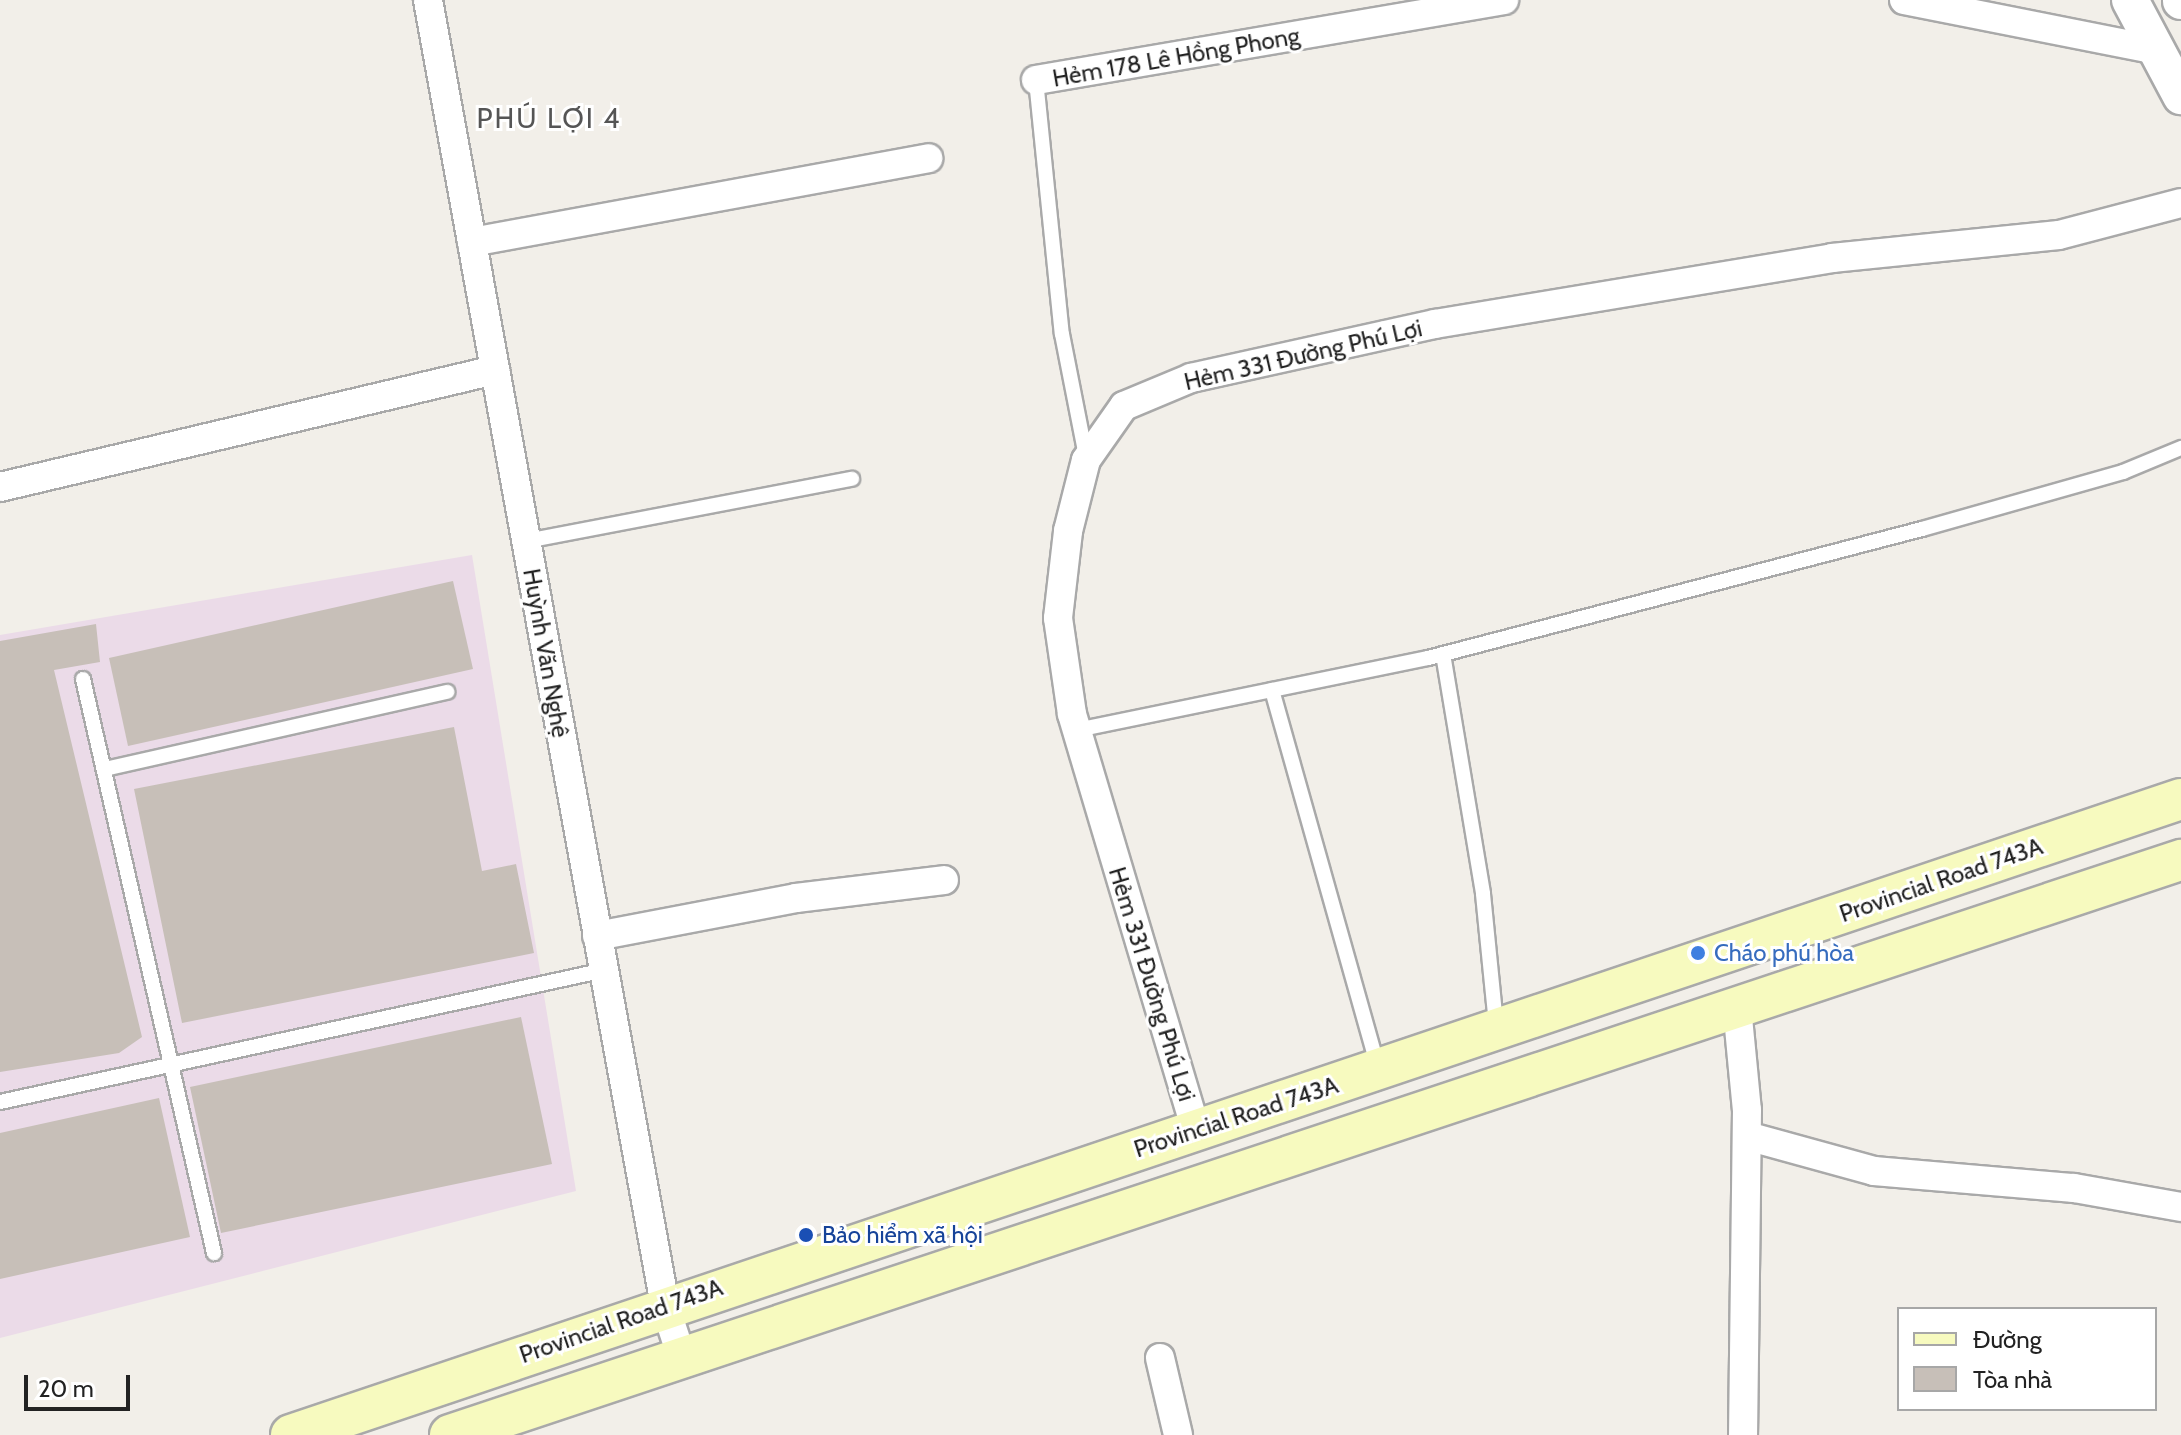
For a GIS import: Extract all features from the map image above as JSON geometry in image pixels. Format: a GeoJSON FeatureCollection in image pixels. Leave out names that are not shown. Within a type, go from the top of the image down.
{"type":"FeatureCollection","features":[{"type":"Feature","properties":{"kind":"main road","name":"Provincial Road 743A"},"geometry":{"type":"LineString","coordinates":[[291,1435],[665,1306],[1497,1031],[2181,799]]}},
{"type":"Feature","properties":{"kind":"main road"},"geometry":{"type":"LineString","coordinates":[[450,1435],[2181,860]]}},
{"type":"Feature","properties":{"kind":"street","name":"Huỳnh Văn Nghệ"},"geometry":{"type":"LineString","coordinates":[[428,0],[665,1306],[682,1358]]}},
{"type":"Feature","properties":{"kind":"street","name":"Hẻm 178 Lê Hồng Phong"},"geometry":{"type":"LineString","coordinates":[[1036,80],[1504,0]]}},
{"type":"Feature","properties":{"kind":"street"},"geometry":{"type":"LineString","coordinates":[[1904,0],[2157,50]]}},
{"type":"Feature","properties":{"kind":"street"},"geometry":{"type":"LineString","coordinates":[[2130,0],[2181,96]]}},
{"type":"Feature","properties":{"kind":"street"},"geometry":{"type":"LineString","coordinates":[[472,242],[928,158]]}},
{"type":"Feature","properties":{"kind":"street","name":"Hẻm 331 Đường Phú Lợi"},"geometry":{"type":"LineString","coordinates":[[1196,1130],[1077,730],[1058,618],[1068,531],[1086,460],[1124,406],[1191,378],[1435,324],[1832,258],[1951,251],[2059,235],[2181,203]]}},
{"type":"Feature","properties":{"kind":"street"},"geometry":{"type":"LineString","coordinates":[[0,487],[495,370]]}},
{"type":"Feature","properties":{"kind":"street"},"geometry":{"type":"LineString","coordinates":[[597,936],[944,880]]}},
{"type":"Feature","properties":{"kind":"street"},"geometry":{"type":"LineString","coordinates":[[1737,1007],[1747,1136],[1743,1435]]}},
{"type":"Feature","properties":{"kind":"street"},"geometry":{"type":"LineString","coordinates":[[1747,1136],[1874,1171],[2074,1188],[2181,1207]]}},
{"type":"Feature","properties":{"kind":"street"},"geometry":{"type":"LineString","coordinates":[[1160,1358],[1178,1435]]}},
{"type":"Feature","properties":{"kind":"lane","name":"Hẻm 178 Lê Hồng Phong"},"geometry":{"type":"LineString","coordinates":[[1036,80],[1062,334],[1086,460]]}},
{"type":"Feature","properties":{"kind":"lane"},"geometry":{"type":"LineString","coordinates":[[1077,730],[1443,654],[1965,517],[2181,448]]}},
{"type":"Feature","properties":{"kind":"lane"},"geometry":{"type":"LineString","coordinates":[[526,541],[852,479]]}},
{"type":"Feature","properties":{"kind":"lane"},"geometry":{"type":"LineString","coordinates":[[1443,654],[1483,894],[1497,1031]]}},
{"type":"Feature","properties":{"kind":"lane"},"geometry":{"type":"LineString","coordinates":[[83,679],[176,1067],[214,1253]]}},
{"type":"Feature","properties":{"kind":"lane"},"geometry":{"type":"LineString","coordinates":[[1272,690],[1379,1070]]}},
{"type":"Feature","properties":{"kind":"lane"},"geometry":{"type":"LineString","coordinates":[[105,769],[447,692]]}},
{"type":"Feature","properties":{"kind":"lane"},"geometry":{"type":"LineString","coordinates":[[0,1102],[176,1067],[605,970]]}},
{"type":"Feature","properties":{"kind":"shaded area"},"geometry":{"type":"Polygon","coordinates":[[[472,555],[576,1191],[0,1338],[0,635],[472,555]]]}},
{"type":"Feature","properties":{"kind":"building"},"geometry":{"type":"Polygon","coordinates":[[[453,581],[473,669],[128,746],[109,658],[453,581]]]}},
{"type":"Feature","properties":{"kind":"building"},"geometry":{"type":"Polygon","coordinates":[[[96,624],[100,662],[54,670],[142,1037],[119,1053],[0,1072],[0,641],[96,624]]]}},
{"type":"Feature","properties":{"kind":"building"},"geometry":{"type":"Polygon","coordinates":[[[454,727],[482,871],[516,864],[534,953],[182,1023],[134,789],[454,727]]]}},
{"type":"Feature","properties":{"kind":"building"},"geometry":{"type":"Polygon","coordinates":[[[521,1017],[552,1164],[221,1233],[190,1087],[521,1017]]]}},
{"type":"Feature","properties":{"kind":"building"},"geometry":{"type":"Polygon","coordinates":[[[159,1098],[190,1237],[0,1279],[0,1133],[159,1098]]]}},
{"type":"Feature","properties":{"kind":"place","name":"Cháo phú hòa"},"geometry":{"type":"Point","coordinates":[1698,953]}},
{"type":"Feature","properties":{"kind":"place","name":"Bảo hiểm xã hội"},"geometry":{"type":"Point","coordinates":[806,1235]}},
{"type":"Feature","properties":{"kind":"district","name":"PHÚ LỢI 4"},"geometry":{"type":"Point","coordinates":[549,118]}}]}
